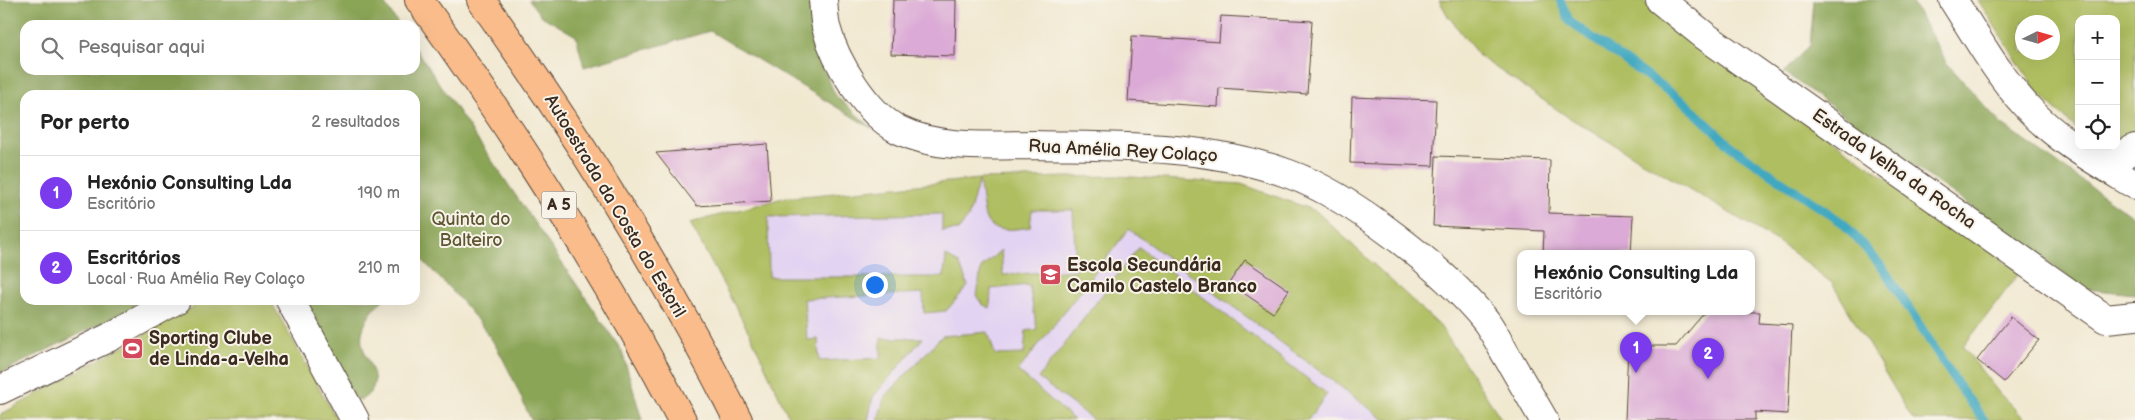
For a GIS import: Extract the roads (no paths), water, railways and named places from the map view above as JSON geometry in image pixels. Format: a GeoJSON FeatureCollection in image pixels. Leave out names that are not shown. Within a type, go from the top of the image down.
{"type":"FeatureCollection","features":[{"type":"Feature","properties":{"kind":"highway","name":"A 5"},"geometry":{"type":"LineString","coordinates":[[419,0],[464,62],[562,209],[682,420]]}},
{"type":"Feature","properties":{"kind":"highway","name":"Autoestrada da Costa do Estoril"},"geometry":{"type":"LineString","coordinates":[[481,0],[556,107],[645,250],[714,372],[738,420]]}},
{"type":"Feature","properties":{"kind":"street","name":"Rua Amélia Rey Colaço"},"geometry":{"type":"LineString","coordinates":[[823,0],[826,28],[851,80],[879,116],[899,130],[930,140],[975,144],[1114,146],[1196,151],[1244,159],[1292,175],[1334,196],[1377,224],[1428,263],[1465,297],[1487,323],[1544,420]]}},
{"type":"Feature","properties":{"kind":"street","name":"Estrada Velha da Rocha"},"geometry":{"type":"LineString","coordinates":[[1660,0],[1705,36],[2106,319],[2135,316]]}},
{"type":"Feature","properties":{"kind":"street"},"geometry":{"type":"LineString","coordinates":[[1953,0],[1983,47],[2027,106],[2080,152],[2135,185]]}},
{"type":"Feature","properties":{"kind":"street"},"geometry":{"type":"LineString","coordinates":[[2080,152],[2122,156],[2135,148]]}},
{"type":"Feature","properties":{"kind":"street"},"geometry":{"type":"LineString","coordinates":[[0,390],[110,337],[167,305]]}},
{"type":"Feature","properties":{"kind":"street"},"geometry":{"type":"LineString","coordinates":[[293,305],[355,420]]}},
{"type":"Feature","properties":{"kind":"waterway"},"geometry":{"type":"LineString","coordinates":[[1560,0],[1570,22],[1684,102],[1733,148],[1843,223],[1883,268],[1958,385],[1984,420]]}},
{"type":"Feature","properties":{"kind":"place","name":"Escola Secundária Camilo Castelo Branco"},"geometry":{"type":"Point","coordinates":[1051,275]}},
{"type":"Feature","properties":{"kind":"place","name":"Sporting Clube de Linda-a-Velha"},"geometry":{"type":"Point","coordinates":[133,348]}},
{"type":"Feature","properties":{"kind":"place","name":"Hexónio Consulting Lda"},"geometry":{"type":"Point","coordinates":[1636,373]}},
{"type":"Feature","properties":{"kind":"place","name":"Escritórios"},"geometry":{"type":"Point","coordinates":[1708,379]}},
{"type":"Feature","properties":{"kind":"park label","name":"Quinta do Balteiro"},"geometry":{"type":"Point","coordinates":[471,229]}}]}
